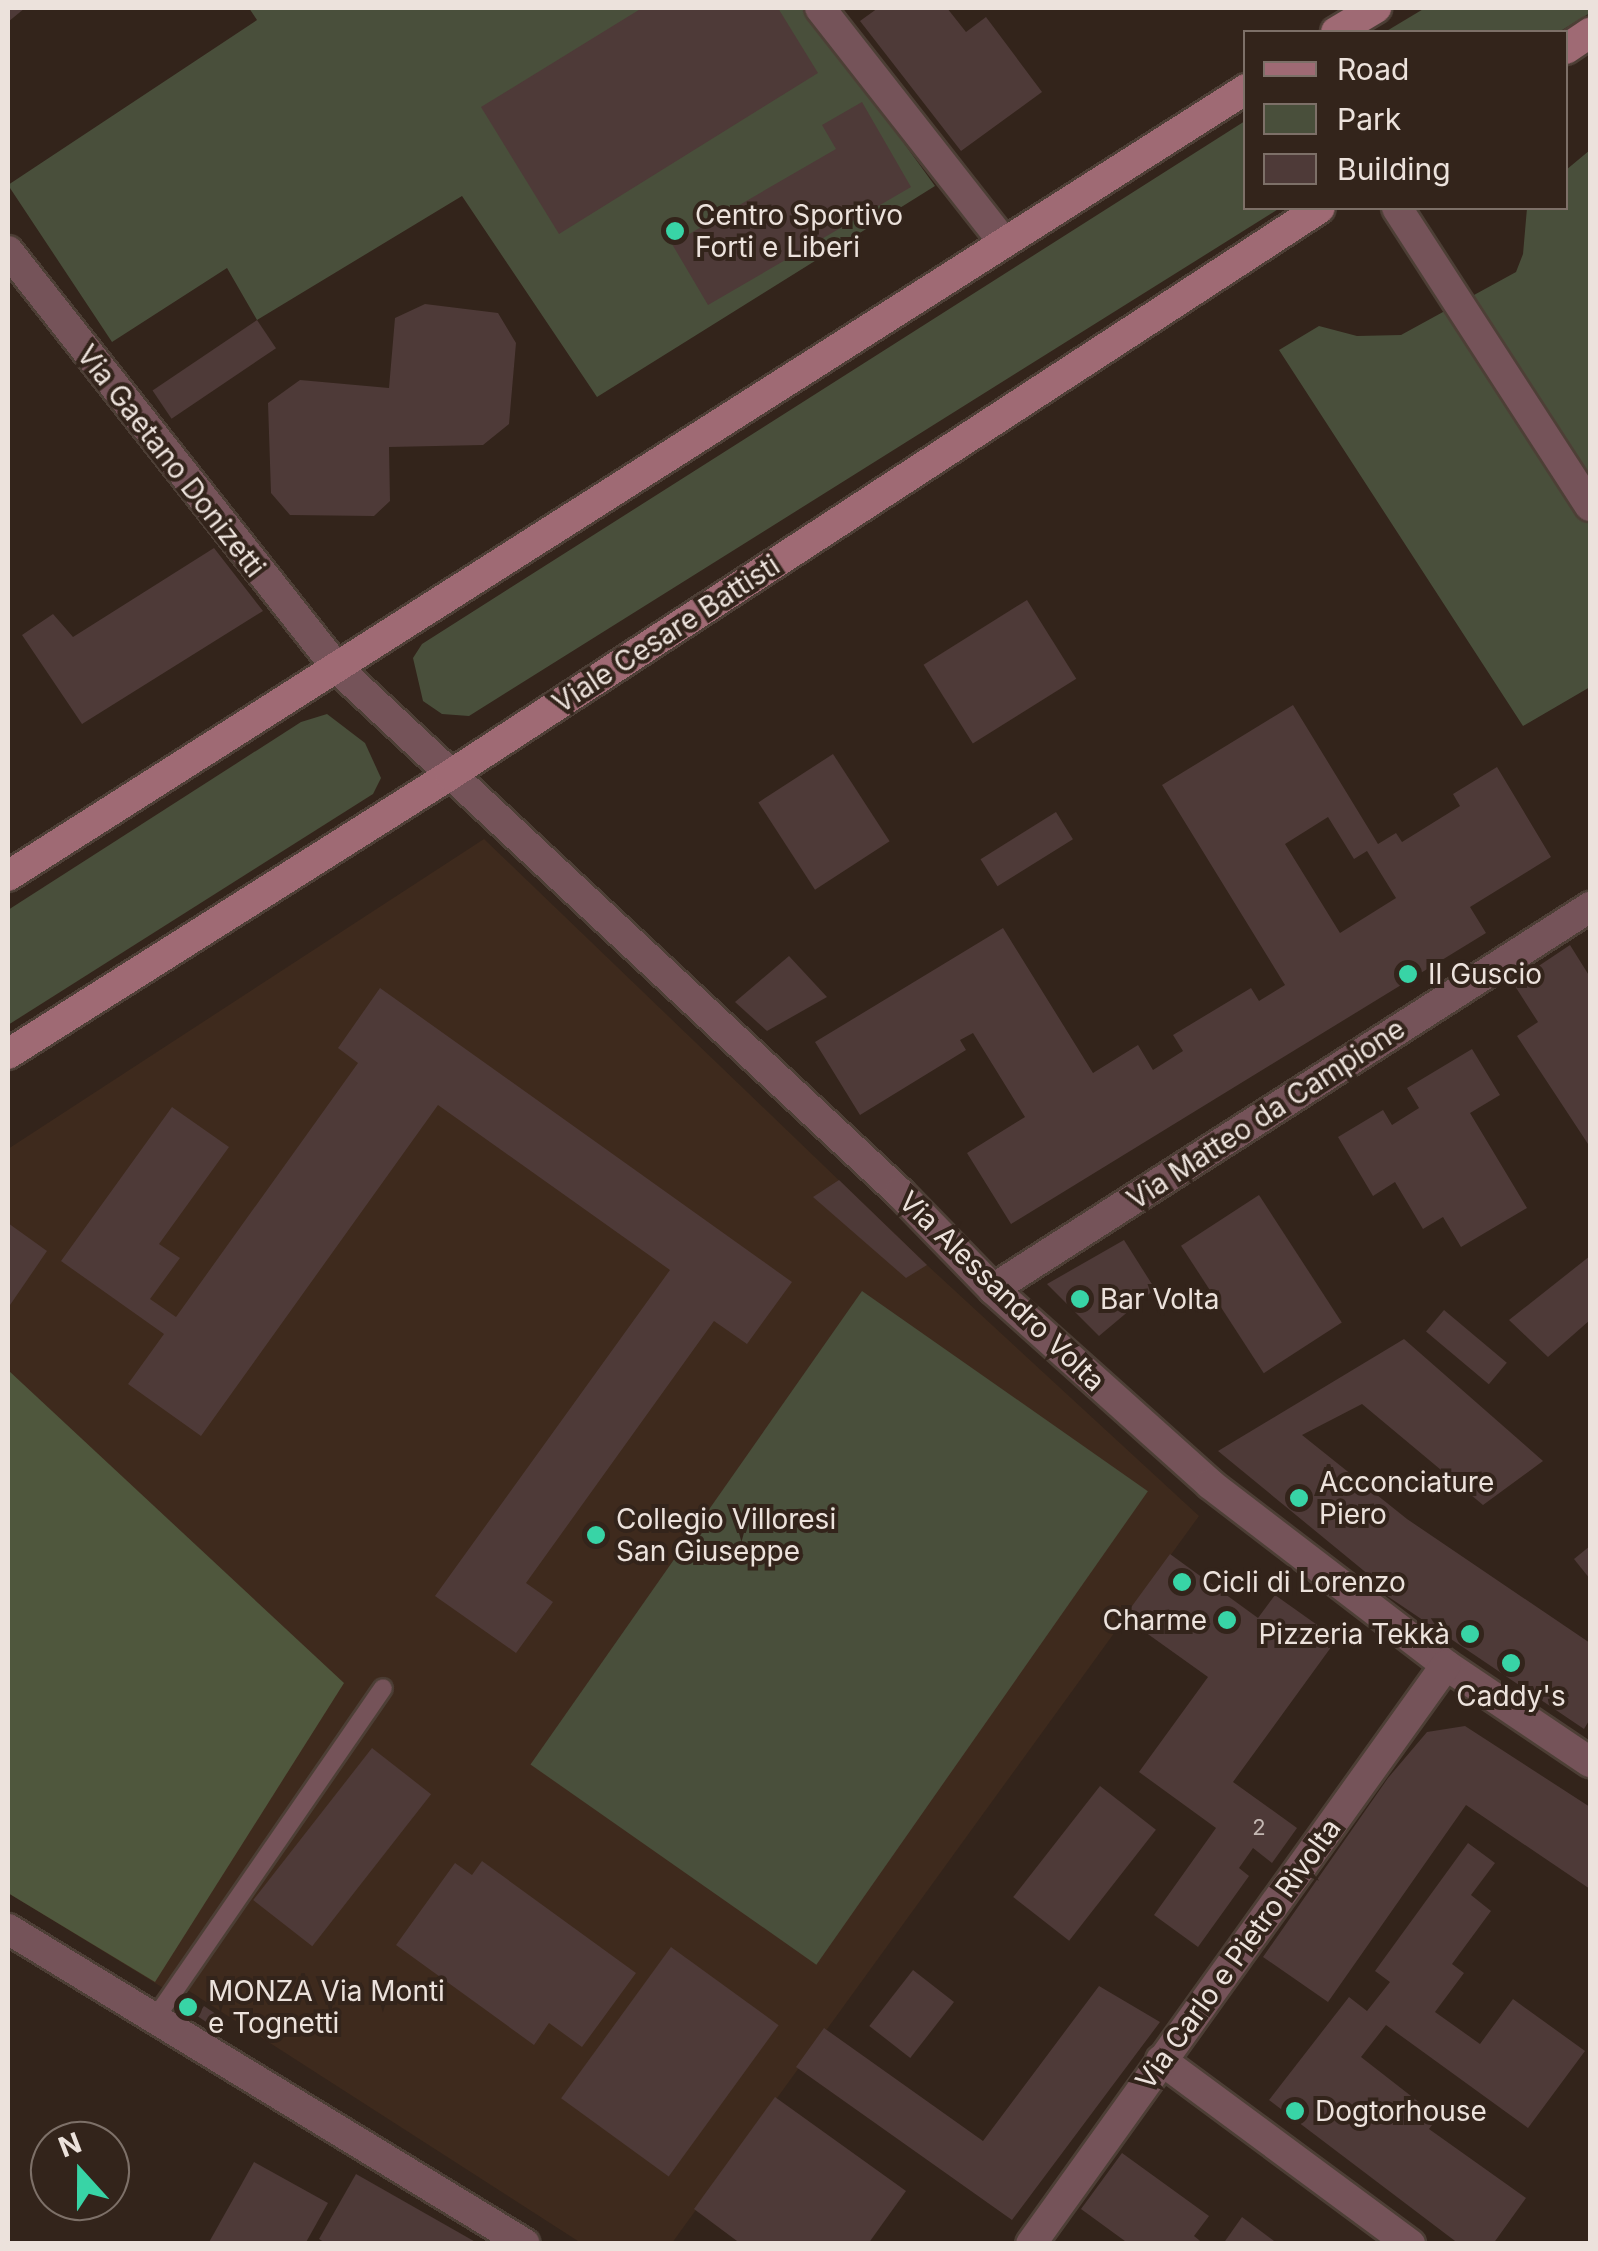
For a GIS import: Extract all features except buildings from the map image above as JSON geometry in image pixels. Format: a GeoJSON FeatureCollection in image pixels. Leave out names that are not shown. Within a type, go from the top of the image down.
{"type":"FeatureCollection","features":[{"type":"Feature","properties":{"kind":"main road"},"geometry":{"type":"LineString","coordinates":[[1339,30],[1376,8]]}},
{"type":"Feature","properties":{"kind":"main road"},"geometry":{"type":"LineString","coordinates":[[1568,48],[1590,34]]}},
{"type":"Feature","properties":{"kind":"main road"},"geometry":{"type":"LineString","coordinates":[[8,876],[1243,91]]}},
{"type":"Feature","properties":{"kind":"main road","name":"Viale Cesare Battisti"},"geometry":{"type":"LineString","coordinates":[[8,1054],[450,774],[1317,210]]}},
{"type":"Feature","properties":{"kind":"street"},"geometry":{"type":"LineString","coordinates":[[820,8],[1003,241]]}},
{"type":"Feature","properties":{"kind":"street"},"geometry":{"type":"LineString","coordinates":[[1398,210],[1590,506]]}},
{"type":"Feature","properties":{"kind":"street","name":"Via Gaetano Donizetti"},"geometry":{"type":"LineString","coordinates":[[8,251],[337,668],[450,774]]}},
{"type":"Feature","properties":{"kind":"street","name":"Via Alessandro Volta"},"geometry":{"type":"LineString","coordinates":[[450,774],[887,1182],[993,1289],[1210,1484],[1446,1665],[1590,1762]]}},
{"type":"Feature","properties":{"kind":"street","name":"Via Matteo da Campione"},"geometry":{"type":"LineString","coordinates":[[993,1289],[1590,906]]}},
{"type":"Feature","properties":{"kind":"street","name":"Via Carlo e Pietro Rivolta"},"geometry":{"type":"LineString","coordinates":[[1031,2244],[1446,1665]]}},
{"type":"Feature","properties":{"kind":"street"},"geometry":{"type":"LineString","coordinates":[[8,1930],[525,2244]]}},
{"type":"Feature","properties":{"kind":"street"},"geometry":{"type":"LineString","coordinates":[[1161,2060],[1410,2244]]}},
{"type":"Feature","properties":{"kind":"lane"},"geometry":{"type":"LineString","coordinates":[[154,2020],[383,1688]]}},
{"type":"Feature","properties":{"kind":"shaded area","name":"Collegio Villoresi San Giuseppe"},"geometry":{"type":"Polygon","coordinates":[[[484,839],[927,1265],[1199,1516],[672,2243],[581,2243],[189,1991],[173,1994],[8,1893],[8,1149],[484,839]]]}},
{"type":"Feature","properties":{"kind":"green space","name":"Centro Sportivo Forti e Liberi"},"geometry":{"type":"Polygon","coordinates":[[[249,8],[806,8],[935,186],[597,397],[462,196],[257,320],[227,268],[112,342],[8,185],[257,20],[249,8]]]}},
{"type":"Feature","properties":{"kind":"green space"},"geometry":{"type":"Polygon","coordinates":[[[1425,8],[1590,8],[1590,13],[1562,30],[1388,30],[1425,8]]]}},
{"type":"Feature","properties":{"kind":"green space"},"geometry":{"type":"Polygon","coordinates":[[[1243,122],[1243,210],[1277,210],[469,716],[442,714],[423,701],[413,658],[422,644],[1243,122]]]}},
{"type":"Feature","properties":{"kind":"green space"},"geometry":{"type":"Polygon","coordinates":[[[1590,150],[1590,687],[1523,726],[1279,350],[1319,326],[1357,336],[1401,335],[1516,272],[1523,254],[1527,210],[1568,210],[1568,168],[1590,150]]]}},
{"type":"Feature","properties":{"kind":"green space"},"geometry":{"type":"Polygon","coordinates":[[[327,714],[365,743],[381,778],[373,794],[8,1025],[8,910],[301,722],[327,714]]]}},
{"type":"Feature","properties":{"kind":"green space"},"geometry":{"type":"Polygon","coordinates":[[[862,1291],[1148,1491],[816,1965],[530,1764],[862,1291]]]}},
{"type":"Feature","properties":{"kind":"green space"},"geometry":{"type":"Polygon","coordinates":[[[8,1370],[344,1683],[155,1982],[8,1893],[8,1370]]]}},
{"type":"Feature","properties":{"kind":"place","name":"Centro Sportivo Forti e Liberi"},"geometry":{"type":"Point","coordinates":[675,231]}},
{"type":"Feature","properties":{"kind":"place","name":"Il Guscio"},"geometry":{"type":"Point","coordinates":[1408,974]}},
{"type":"Feature","properties":{"kind":"place","name":"Bar Volta"},"geometry":{"type":"Point","coordinates":[1080,1299]}},
{"type":"Feature","properties":{"kind":"place","name":"Acconciature Piero"},"geometry":{"type":"Point","coordinates":[1299,1498]}},
{"type":"Feature","properties":{"kind":"place","name":"Collegio Villoresi San Giuseppe"},"geometry":{"type":"Point","coordinates":[596,1535]}},
{"type":"Feature","properties":{"kind":"place","name":"Cicli di Lorenzo"},"geometry":{"type":"Point","coordinates":[1182,1582]}},
{"type":"Feature","properties":{"kind":"place","name":"Charme"},"geometry":{"type":"Point","coordinates":[1227,1620]}},
{"type":"Feature","properties":{"kind":"place","name":"Pizzeria Tekkà"},"geometry":{"type":"Point","coordinates":[1470,1634]}},
{"type":"Feature","properties":{"kind":"place","name":"Caddy's"},"geometry":{"type":"Point","coordinates":[1511,1663]}},
{"type":"Feature","properties":{"kind":"place","name":"MONZA Via Monti e Tognetti"},"geometry":{"type":"Point","coordinates":[188,2007]}},
{"type":"Feature","properties":{"kind":"place","name":"Dogtorhouse"},"geometry":{"type":"Point","coordinates":[1295,2111]}}]}
